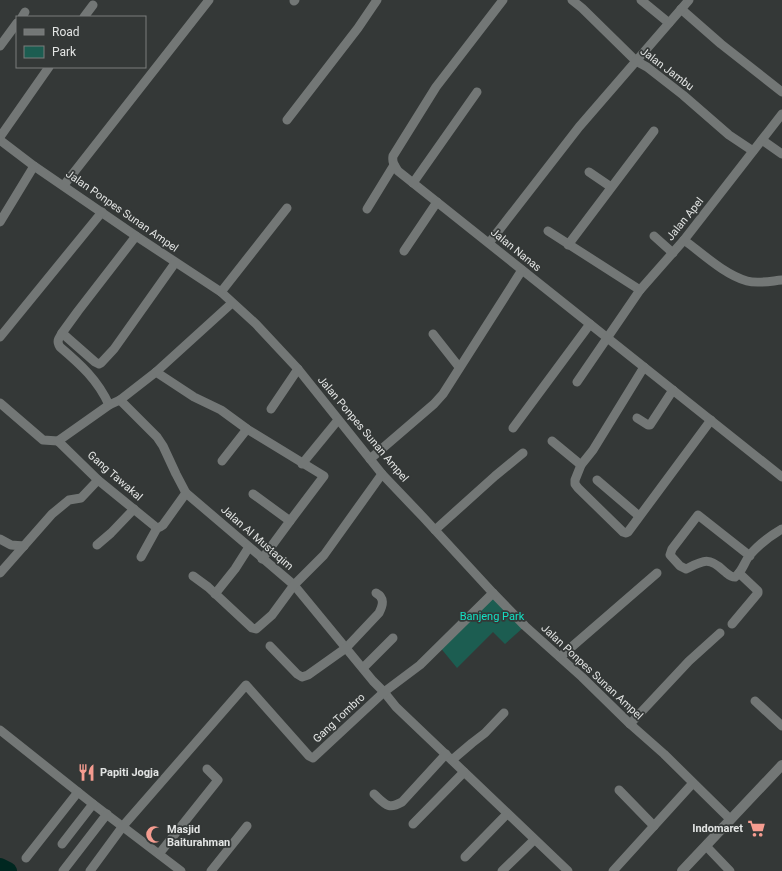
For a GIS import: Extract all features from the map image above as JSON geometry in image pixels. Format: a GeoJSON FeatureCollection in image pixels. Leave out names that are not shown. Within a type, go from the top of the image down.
{"type":"FeatureCollection","features":[{"type":"Feature","properties":{"kind":"street"},"geometry":{"type":"LineString","coordinates":[[64,186],[209,0]]}},
{"type":"Feature","properties":{"kind":"street"},"geometry":{"type":"LineString","coordinates":[[287,120],[358,28],[377,0]]}},
{"type":"Feature","properties":{"kind":"street"},"geometry":{"type":"LineString","coordinates":[[367,209],[394,165],[392,161],[393,156],[436,87],[503,0]]}},
{"type":"Feature","properties":{"kind":"street","name":"Jalan Jambu"},"geometry":{"type":"LineString","coordinates":[[572,0],[636,61],[647,67],[683,95],[729,135],[753,151]]}},
{"type":"Feature","properties":{"kind":"street"},"geometry":{"type":"LineString","coordinates":[[641,0],[669,23]]}},
{"type":"Feature","properties":{"kind":"street"},"geometry":{"type":"LineString","coordinates":[[489,243],[579,127],[689,0]]}},
{"type":"Feature","properties":{"kind":"street"},"geometry":{"type":"LineString","coordinates":[[85,16],[93,5]]}},
{"type":"Feature","properties":{"kind":"street"},"geometry":{"type":"LineString","coordinates":[[681,10],[782,92]]}},
{"type":"Feature","properties":{"kind":"street"},"geometry":{"type":"LineString","coordinates":[[0,46],[16,24]]}},
{"type":"Feature","properties":{"kind":"street"},"geometry":{"type":"LineString","coordinates":[[0,137],[48,68]]}},
{"type":"Feature","properties":{"kind":"street"},"geometry":{"type":"LineString","coordinates":[[413,183],[477,92]]}},
{"type":"Feature","properties":{"kind":"street","name":"Jalan Apel"},"geometry":{"type":"LineString","coordinates":[[577,382],[640,290],[684,240],[782,114]]}},
{"type":"Feature","properties":{"kind":"street"},"geometry":{"type":"LineString","coordinates":[[568,245],[654,131]]}},
{"type":"Feature","properties":{"kind":"street","name":"Jalan Ponpes Sunan Ampel"},"geometry":{"type":"LineString","coordinates":[[0,140],[34,166],[221,292],[256,324],[298,369],[382,474],[493,593],[525,626],[664,754],[730,819]]}},
{"type":"Feature","properties":{"kind":"street"},"geometry":{"type":"LineString","coordinates":[[762,140],[782,154]]}},
{"type":"Feature","properties":{"kind":"street","name":"Jalan Nanas"},"geometry":{"type":"LineString","coordinates":[[394,165],[413,183],[782,477]]}},
{"type":"Feature","properties":{"kind":"street"},"geometry":{"type":"LineString","coordinates":[[0,222],[34,166]]}},
{"type":"Feature","properties":{"kind":"street"},"geometry":{"type":"LineString","coordinates":[[589,172],[611,187]]}},
{"type":"Feature","properties":{"kind":"street"},"geometry":{"type":"LineString","coordinates":[[404,251],[437,202]]}},
{"type":"Feature","properties":{"kind":"street"},"geometry":{"type":"LineString","coordinates":[[221,292],[287,208]]}},
{"type":"Feature","properties":{"kind":"street"},"geometry":{"type":"LineString","coordinates":[[0,338],[102,212]]}},
{"type":"Feature","properties":{"kind":"street"},"geometry":{"type":"LineString","coordinates":[[548,232],[640,290]]}},
{"type":"Feature","properties":{"kind":"street"},"geometry":{"type":"LineString","coordinates":[[109,405],[100,387],[89,374],[60,347],[58,344],[58,339],[78,310],[136,236]]}},
{"type":"Feature","properties":{"kind":"street"},"geometry":{"type":"LineString","coordinates":[[654,236],[673,253]]}},
{"type":"Feature","properties":{"kind":"street"},"geometry":{"type":"LineString","coordinates":[[684,240],[732,276],[749,282],[782,280]]}},
{"type":"Feature","properties":{"kind":"street"},"geometry":{"type":"LineString","coordinates":[[62,333],[95,362],[98,364],[101,363],[114,349],[176,263]]}},
{"type":"Feature","properties":{"kind":"street"},"geometry":{"type":"LineString","coordinates":[[370,459],[434,404],[443,394],[522,270]]}},
{"type":"Feature","properties":{"kind":"street"},"geometry":{"type":"LineString","coordinates":[[0,403],[43,440],[58,441],[109,405],[120,400],[156,372],[232,303]]}},
{"type":"Feature","properties":{"kind":"street"},"geometry":{"type":"LineString","coordinates":[[513,428],[590,324]]}},
{"type":"Feature","properties":{"kind":"street"},"geometry":{"type":"LineString","coordinates":[[433,334],[459,367]]}},
{"type":"Feature","properties":{"kind":"street"},"geometry":{"type":"LineString","coordinates":[[644,367],[593,450],[581,465],[575,480],[575,484],[623,532],[628,532],[711,420]]}},
{"type":"Feature","properties":{"kind":"street"},"geometry":{"type":"LineString","coordinates":[[271,409],[298,369]]}},
{"type":"Feature","properties":{"kind":"street"},"geometry":{"type":"LineString","coordinates":[[156,372],[194,397],[221,410],[302,464],[324,476],[262,559]]}},
{"type":"Feature","properties":{"kind":"street"},"geometry":{"type":"LineString","coordinates":[[637,418],[650,425],[673,390]]}},
{"type":"Feature","properties":{"kind":"street","name":"Jalan Al Mustaqim"},"geometry":{"type":"LineString","coordinates":[[120,400],[157,437],[186,493],[294,585],[396,707],[568,871]]}},
{"type":"Feature","properties":{"kind":"street"},"geometry":{"type":"LineString","coordinates":[[302,464],[338,420]]}},
{"type":"Feature","properties":{"kind":"street"},"geometry":{"type":"LineString","coordinates":[[222,461],[248,429]]}},
{"type":"Feature","properties":{"kind":"street","name":"Gang Tawakal"},"geometry":{"type":"LineString","coordinates":[[58,441],[98,480],[157,528]]}},
{"type":"Feature","properties":{"kind":"street"},"geometry":{"type":"LineString","coordinates":[[552,441],[581,465]]}},
{"type":"Feature","properties":{"kind":"street"},"geometry":{"type":"LineString","coordinates":[[434,530],[494,476],[523,453]]}},
{"type":"Feature","properties":{"kind":"street"},"geometry":{"type":"LineString","coordinates":[[192,576],[208,587],[252,628],[256,629],[272,615],[294,585],[324,555],[382,474]]}},
{"type":"Feature","properties":{"kind":"street"},"geometry":{"type":"LineString","coordinates":[[0,573],[52,514],[68,500],[81,498],[98,480]]}},
{"type":"Feature","properties":{"kind":"street"},"geometry":{"type":"LineString","coordinates":[[597,480],[639,516]]}},
{"type":"Feature","properties":{"kind":"street"},"geometry":{"type":"LineString","coordinates":[[141,557],[157,528],[163,525],[186,493]]}},
{"type":"Feature","properties":{"kind":"street"},"geometry":{"type":"LineString","coordinates":[[253,494],[290,521]]}},
{"type":"Feature","properties":{"kind":"street"},"geometry":{"type":"LineString","coordinates":[[97,545],[134,509]]}},
{"type":"Feature","properties":{"kind":"street"},"geometry":{"type":"LineString","coordinates":[[750,556],[698,515],[672,549],[670,555],[680,566],[686,569],[708,560],[715,563],[731,577],[736,577],[750,556],[771,536],[782,529]]}},
{"type":"Feature","properties":{"kind":"street"},"geometry":{"type":"LineString","coordinates":[[0,539],[11,545],[24,546]]}},
{"type":"Feature","properties":{"kind":"street"},"geometry":{"type":"LineString","coordinates":[[215,594],[231,575],[249,547]]}},
{"type":"Feature","properties":{"kind":"street"},"geometry":{"type":"LineString","coordinates":[[560,657],[658,573]]}},
{"type":"Feature","properties":{"kind":"street"},"geometry":{"type":"LineString","coordinates":[[732,624],[758,593],[758,591],[739,573]]}},
{"type":"Feature","properties":{"kind":"street"},"geometry":{"type":"LineString","coordinates":[[270,646],[297,674],[302,676],[308,675],[346,648],[379,613],[383,601],[376,593]]}},
{"type":"Feature","properties":{"kind":"street"},"geometry":{"type":"LineString","coordinates":[[384,692],[420,665],[493,593]]}},
{"type":"Feature","properties":{"kind":"street"},"geometry":{"type":"LineString","coordinates":[[630,724],[689,661],[720,634]]}},
{"type":"Feature","properties":{"kind":"street"},"geometry":{"type":"LineString","coordinates":[[362,668],[393,638]]}},
{"type":"Feature","properties":{"kind":"street","name":"Gang Tombro"},"geometry":{"type":"LineString","coordinates":[[122,826],[246,685],[312,758],[384,692]]}},
{"type":"Feature","properties":{"kind":"street"},"geometry":{"type":"LineString","coordinates":[[755,700],[782,726]]}},
{"type":"Feature","properties":{"kind":"street"},"geometry":{"type":"LineString","coordinates":[[374,794],[391,807],[402,802],[449,757],[485,733],[504,713]]}},
{"type":"Feature","properties":{"kind":"street"},"geometry":{"type":"LineString","coordinates":[[0,730],[93,804],[181,871]]}},
{"type":"Feature","properties":{"kind":"street"},"geometry":{"type":"LineString","coordinates":[[682,871],[782,765]]}},
{"type":"Feature","properties":{"kind":"street"},"geometry":{"type":"LineString","coordinates":[[159,854],[216,784],[218,780],[207,769]]}},
{"type":"Feature","properties":{"kind":"street"},"geometry":{"type":"LineString","coordinates":[[413,824],[464,772]]}},
{"type":"Feature","properties":{"kind":"street"},"geometry":{"type":"LineString","coordinates":[[613,871],[693,782]]}},
{"type":"Feature","properties":{"kind":"street"},"geometry":{"type":"LineString","coordinates":[[619,790],[654,826]]}},
{"type":"Feature","properties":{"kind":"street"},"geometry":{"type":"LineString","coordinates":[[26,858],[78,792]]}},
{"type":"Feature","properties":{"kind":"street"},"geometry":{"type":"LineString","coordinates":[[62,844],[93,804]]}},
{"type":"Feature","properties":{"kind":"street"},"geometry":{"type":"LineString","coordinates":[[63,871],[107,814]]}},
{"type":"Feature","properties":{"kind":"street"},"geometry":{"type":"LineString","coordinates":[[465,857],[507,814]]}},
{"type":"Feature","properties":{"kind":"street"},"geometry":{"type":"LineString","coordinates":[[90,871],[122,826]]}},
{"type":"Feature","properties":{"kind":"street"},"geometry":{"type":"LineString","coordinates":[[212,871],[247,826]]}},
{"type":"Feature","properties":{"kind":"street"},"geometry":{"type":"LineString","coordinates":[[502,871],[534,840]]}},
{"type":"Feature","properties":{"kind":"street"},"geometry":{"type":"LineString","coordinates":[[706,846],[730,871]]}},
{"type":"Feature","properties":{"kind":"green space","name":"Banjeng Park"},"geometry":{"type":"Polygon","coordinates":[[[493,593],[525,626],[505,644],[493,632],[457,668],[439,646],[493,593]]]}},
{"type":"Feature","properties":{"kind":"waterway"},"geometry":{"type":"LineString","coordinates":[[0,867],[8,871]]}},
{"type":"Feature","properties":{"kind":"place","name":"Papiti Jogja"},"geometry":{"type":"Point","coordinates":[87,772]}},
{"type":"Feature","properties":{"kind":"place","name":"Indomaret"},"geometry":{"type":"Point","coordinates":[756,828]}},
{"type":"Feature","properties":{"kind":"place","name":"Masjid Baiturahman"},"geometry":{"type":"Point","coordinates":[154,835]}}]}
